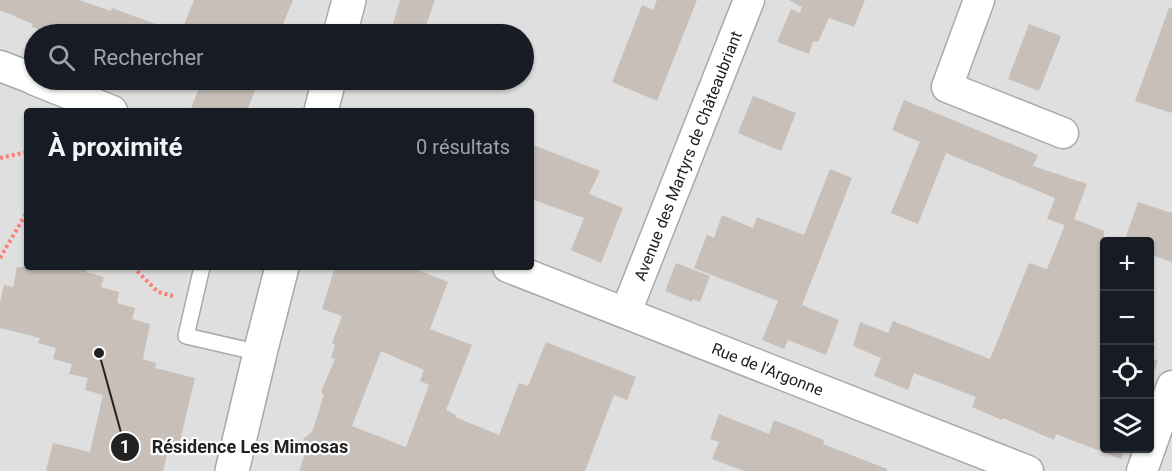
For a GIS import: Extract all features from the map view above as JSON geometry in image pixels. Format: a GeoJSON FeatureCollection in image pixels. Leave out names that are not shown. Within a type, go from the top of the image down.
{"type":"FeatureCollection","features":[{"type":"Feature","properties":{"kind":"street"},"geometry":{"type":"LineString","coordinates":[[343,24],[349,0]]}},
{"type":"Feature","properties":{"kind":"street","name":"Avenue des Martyrs de Châteaubriant"},"geometry":{"type":"LineString","coordinates":[[626,312],[749,0]]}},
{"type":"Feature","properties":{"kind":"street"},"geometry":{"type":"LineString","coordinates":[[979,0],[947,87],[1063,133]]}},
{"type":"Feature","properties":{"kind":"street"},"geometry":{"type":"LineString","coordinates":[[0,66],[24,76]]}},
{"type":"Feature","properties":{"kind":"street"},"geometry":{"type":"LineString","coordinates":[[60,90],[105,108]]}},
{"type":"Feature","properties":{"kind":"street"},"geometry":{"type":"LineString","coordinates":[[322,108],[326,90]]}},
{"type":"Feature","properties":{"kind":"street"},"geometry":{"type":"LineString","coordinates":[[232,471],[281,270]]}},
{"type":"Feature","properties":{"kind":"street","name":"Rue de l'Argonne"},"geometry":{"type":"LineString","coordinates":[[516,270],[1028,471]]}},
{"type":"Feature","properties":{"kind":"street"},"geometry":{"type":"LineString","coordinates":[[1142,471],[1172,386]]}},
{"type":"Feature","properties":{"kind":"lane"},"geometry":{"type":"LineString","coordinates":[[201,270],[186,336],[260,353]]}},
{"type":"Feature","properties":{"kind":"path"},"geometry":{"type":"LineString","coordinates":[[0,158],[24,153]]}},
{"type":"Feature","properties":{"kind":"path"},"geometry":{"type":"LineString","coordinates":[[0,258],[24,217]]}},
{"type":"Feature","properties":{"kind":"path"},"geometry":{"type":"LineString","coordinates":[[136,270],[158,292],[194,301]]}},
{"type":"Feature","properties":{"kind":"shaded area"},"geometry":{"type":"Polygon","coordinates":[[[0,0],[1172,0],[1172,471],[0,471],[0,0]]]}},
{"type":"Feature","properties":{"kind":"building"},"geometry":{"type":"Polygon","coordinates":[[[0,0],[79,0],[111,11],[112,8],[155,24],[33,24],[0,10],[0,0]]]}},
{"type":"Feature","properties":{"kind":"building"},"geometry":{"type":"Polygon","coordinates":[[[194,0],[293,0],[283,24],[184,24],[194,0]]]}},
{"type":"Feature","properties":{"kind":"building"},"geometry":{"type":"Polygon","coordinates":[[[400,0],[435,0],[427,24],[393,24],[400,0]]]}},
{"type":"Feature","properties":{"kind":"building"},"geometry":{"type":"Polygon","coordinates":[[[657,0],[697,0],[657,101],[612,82],[642,5],[653,10],[657,0]]]}},
{"type":"Feature","properties":{"kind":"building"},"geometry":{"type":"Polygon","coordinates":[[[789,0],[865,0],[854,27],[829,18],[818,42],[813,41],[809,54],[777,42],[791,9],[800,13],[802,7],[789,0]]]}},
{"type":"Feature","properties":{"kind":"building"},"geometry":{"type":"Polygon","coordinates":[[[1169,8],[1172,8],[1172,113],[1135,101],[1169,8]]]}},
{"type":"Feature","properties":{"kind":"building"},"geometry":{"type":"Polygon","coordinates":[[[1029,24],[1061,36],[1039,91],[1008,79],[1029,24]]]}},
{"type":"Feature","properties":{"kind":"building"},"geometry":{"type":"Polygon","coordinates":[[[198,90],[255,90],[248,108],[191,108],[198,90]]]}},
{"type":"Feature","properties":{"kind":"building"},"geometry":{"type":"Polygon","coordinates":[[[753,96],[796,113],[781,151],[738,133],[753,96]]]}},
{"type":"Feature","properties":{"kind":"building"},"geometry":{"type":"Polygon","coordinates":[[[904,100],[1038,155],[1033,166],[1087,184],[1074,219],[1104,231],[1104,237],[1100,237],[1100,451],[1056,434],[1054,440],[1003,418],[1002,420],[972,407],[976,397],[914,373],[908,390],[874,376],[881,358],[853,346],[860,322],[888,333],[893,321],[990,359],[1029,263],[1047,269],[1065,225],[1047,219],[1055,198],[946,153],[918,224],[891,213],[920,142],[892,130],[904,100]]]}},
{"type":"Feature","properties":{"kind":"building"},"geometry":{"type":"Polygon","coordinates":[[[534,145],[600,171],[589,194],[623,208],[601,263],[571,250],[584,218],[534,200],[534,145]]]}},
{"type":"Feature","properties":{"kind":"building"},"geometry":{"type":"Polygon","coordinates":[[[830,169],[852,178],[802,305],[839,320],[826,355],[788,340],[784,349],[762,340],[778,301],[694,268],[707,235],[714,238],[722,215],[753,228],[757,217],[804,235],[830,169]]]}},
{"type":"Feature","properties":{"kind":"building"},"geometry":{"type":"Polygon","coordinates":[[[1138,202],[1172,213],[1172,262],[1154,256],[1154,237],[1126,237],[1138,202]]]}},
{"type":"Feature","properties":{"kind":"building"},"geometry":{"type":"Polygon","coordinates":[[[676,263],[710,276],[700,302],[693,299],[692,302],[665,291],[676,263]]]}},
{"type":"Feature","properties":{"kind":"building"},"geometry":{"type":"Polygon","coordinates":[[[17,267],[24,267],[24,270],[86,270],[86,272],[104,277],[101,287],[119,292],[117,303],[135,308],[132,319],[150,324],[143,359],[156,363],[155,368],[195,378],[179,445],[170,442],[163,471],[46,471],[53,443],[90,452],[103,395],[85,390],[88,378],[69,374],[72,364],[53,359],[56,348],[38,343],[40,338],[0,328],[0,302],[4,285],[13,287],[17,267]]]}},
{"type":"Feature","properties":{"kind":"building"},"geometry":{"type":"Polygon","coordinates":[[[334,270],[418,270],[448,282],[430,329],[472,345],[446,410],[456,415],[455,417],[499,435],[519,383],[528,386],[546,342],[636,377],[627,400],[614,395],[585,471],[299,471],[306,451],[303,439],[312,432],[324,394],[321,392],[335,359],[331,358],[335,345],[332,343],[342,316],[322,309],[334,270]],[[381,351],[352,426],[406,447],[429,385],[420,381],[424,370],[381,351]]]}},
{"type":"Feature","properties":{"kind":"building"},"geometry":{"type":"Polygon","coordinates":[[[1154,359],[1158,361],[1154,371],[1154,359]]]}},
{"type":"Feature","properties":{"kind":"building"},"geometry":{"type":"Polygon","coordinates":[[[719,414],[769,434],[774,420],[824,440],[823,444],[887,469],[887,471],[744,471],[712,459],[719,442],[710,439],[719,414]]]}},
{"type":"Feature","properties":{"kind":"building"},"geometry":{"type":"Polygon","coordinates":[[[1105,453],[1123,453],[1121,459],[1105,453]]]}},
{"type":"Feature","properties":{"kind":"place","name":"Résidence Les Mimosas"},"geometry":{"type":"Point","coordinates":[99,353]}}]}
